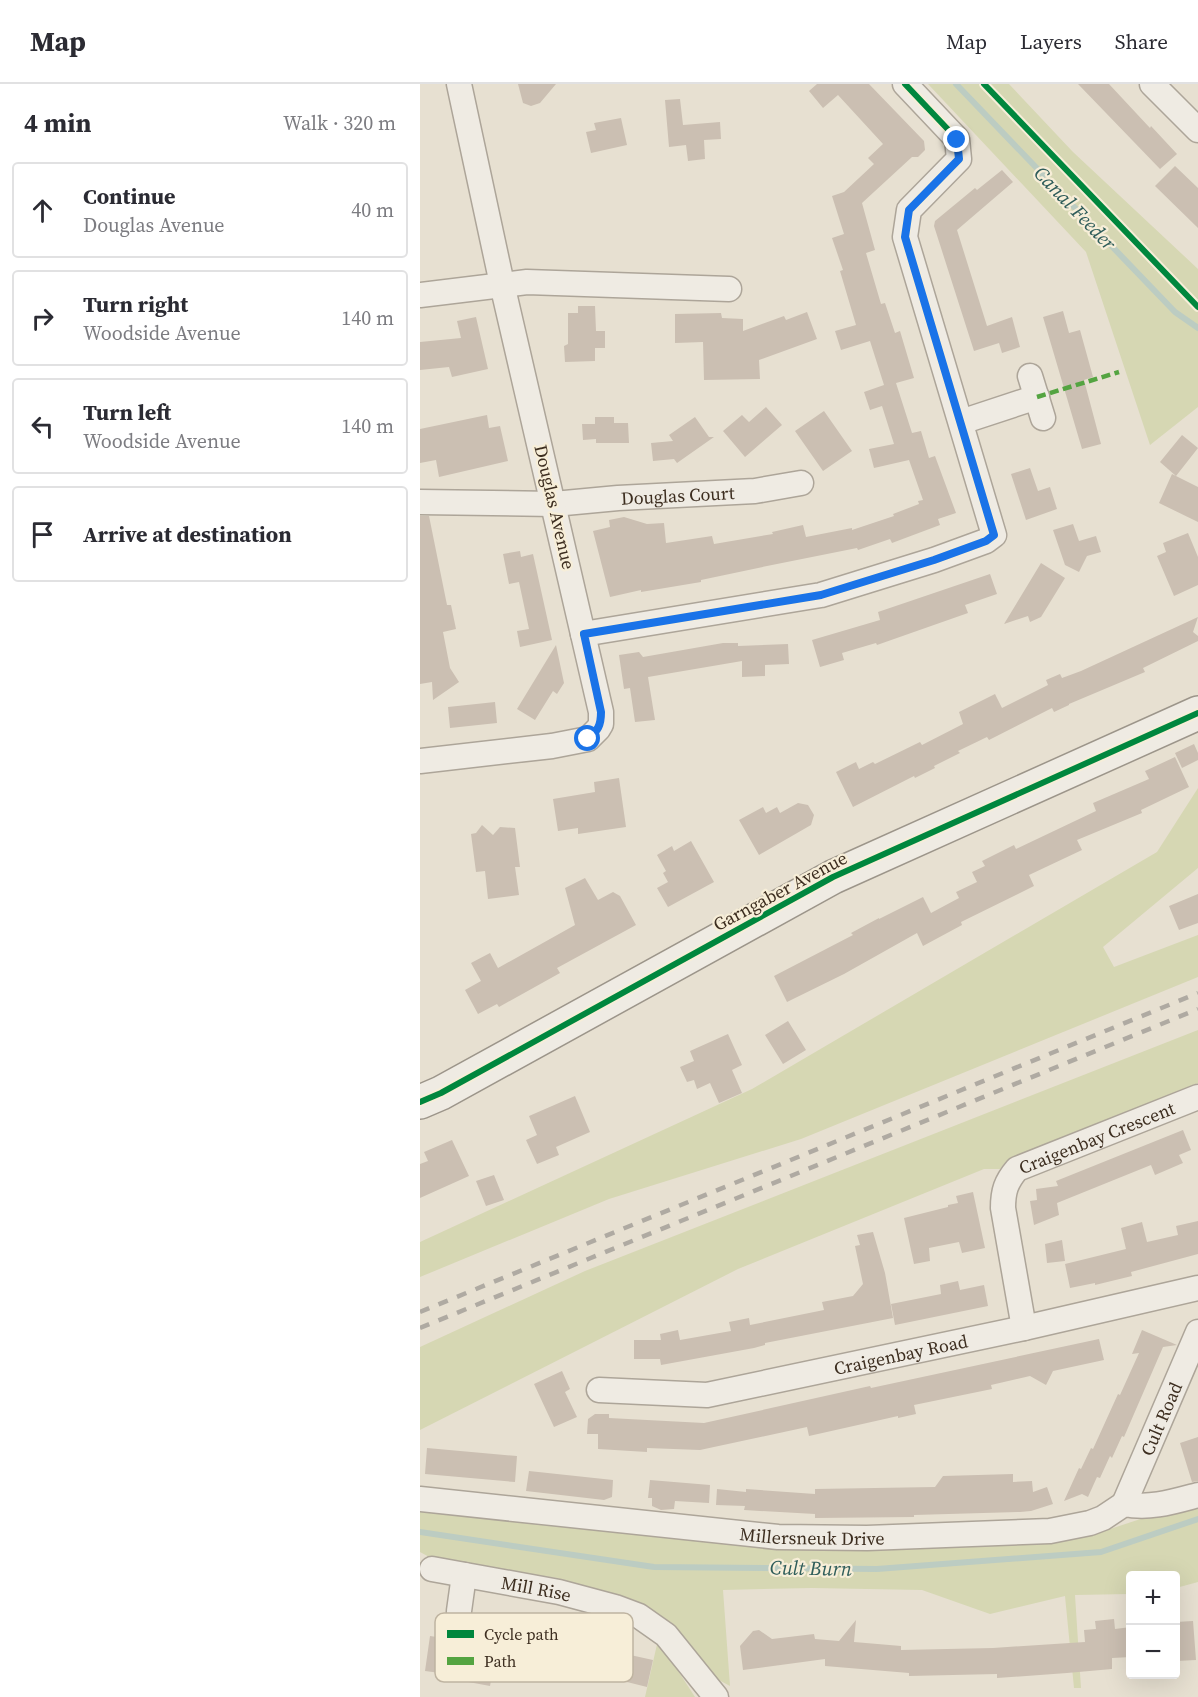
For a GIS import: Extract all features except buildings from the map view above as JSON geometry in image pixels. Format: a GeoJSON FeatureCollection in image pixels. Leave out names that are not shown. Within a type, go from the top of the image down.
{"type":"FeatureCollection","features":[{"type":"Feature","properties":{"kind":"street","name":"Douglas Avenue"},"geometry":{"type":"LineString","coordinates":[[420,761],[552,746],[588,739],[601,724],[601,712],[584,634],[502,284],[459,84]]}},
{"type":"Feature","properties":{"kind":"street"},"geometry":{"type":"LineString","coordinates":[[584,634],[821,595],[934,560],[986,541],[994,535],[905,237],[909,210],[959,159],[957,140],[905,84]]}},
{"type":"Feature","properties":{"kind":"street"},"geometry":{"type":"LineString","coordinates":[[1152,84],[1198,130]]}},
{"type":"Feature","properties":{"kind":"street"},"geometry":{"type":"LineString","coordinates":[[420,295],[527,282],[729,289]]}},
{"type":"Feature","properties":{"kind":"street"},"geometry":{"type":"LineString","coordinates":[[961,422],[1037,397]]}},
{"type":"Feature","properties":{"kind":"street","name":"Douglas Court"},"geometry":{"type":"LineString","coordinates":[[420,502],[554,504],[618,498],[755,491],[801,483]]}},
{"type":"Feature","properties":{"kind":"street","name":"Garngaber Avenue"},"geometry":{"type":"LineString","coordinates":[[420,1102],[441,1093],[833,877],[1198,713]]}},
{"type":"Feature","properties":{"kind":"street","name":"Craigenbay Crescent"},"geometry":{"type":"LineString","coordinates":[[1024,1328],[1003,1208],[1003,1194],[1007,1181],[1017,1169],[1198,1096]]}},
{"type":"Feature","properties":{"kind":"street","name":"Craigenbay Road"},"geometry":{"type":"LineString","coordinates":[[600,1390],[707,1395],[1024,1328],[1198,1288]]}},
{"type":"Feature","properties":{"kind":"street","name":"Cult Road"},"geometry":{"type":"LineString","coordinates":[[1124,1504],[1198,1332]]}},
{"type":"Feature","properties":{"kind":"street"},"geometry":{"type":"LineString","coordinates":[[1124,1504],[1140,1508],[1159,1506],[1198,1495]]}},
{"type":"Feature","properties":{"kind":"street","name":"Millersneuk Drive"},"geometry":{"type":"LineString","coordinates":[[420,1499],[778,1537],[867,1538],[1050,1531],[1090,1523],[1103,1518],[1124,1504]]}},
{"type":"Feature","properties":{"kind":"street","name":"Mill Rise"},"geometry":{"type":"LineString","coordinates":[[432,1569],[520,1583],[631,1613]]}},
{"type":"Feature","properties":{"kind":"street"},"geometry":{"type":"LineString","coordinates":[[459,1611],[464,1575]]}},
{"type":"Feature","properties":{"kind":"street","name":"Mill Rise"},"geometry":{"type":"LineString","coordinates":[[633,1614],[666,1635],[716,1697]]}},
{"type":"Feature","properties":{"kind":"green space"},"geometry":{"type":"Polygon","coordinates":[[[928,84],[1009,84],[1073,152],[1198,269],[1198,407],[1150,445],[1086,252],[928,84]]]}},
{"type":"Feature","properties":{"kind":"green space"},"geometry":{"type":"Polygon","coordinates":[[[1198,788],[1198,868],[1103,947],[1114,967],[1198,935],[1198,977],[801,1139],[609,1199],[420,1277],[420,1242],[752,1089],[1157,852],[1198,788]]]}},
{"type":"Feature","properties":{"kind":"green space"},"geometry":{"type":"Polygon","coordinates":[[[1198,1030],[1198,1083],[1007,1160],[1000,1169],[984,1169],[738,1269],[420,1430],[420,1347],[585,1271],[1198,1030]]]}},
{"type":"Feature","properties":{"kind":"green space"},"geometry":{"type":"Polygon","coordinates":[[[1198,1500],[1198,1582],[1180,1587],[1180,1571],[1126,1571],[1126,1594],[1075,1595],[1081,1688],[1074,1688],[1065,1596],[990,1614],[922,1590],[812,1588],[723,1590],[730,1686],[717,1679],[672,1623],[628,1599],[557,1578],[433,1559],[420,1552],[420,1511],[608,1529],[1095,1534],[1198,1500]]]}},
{"type":"Feature","properties":{"kind":"green space"},"geometry":{"type":"Polygon","coordinates":[[[658,1640],[695,1697],[645,1697],[658,1640]]]}},
{"type":"Feature","properties":{"kind":"waterway","name":"Canal Feeder"},"geometry":{"type":"LineString","coordinates":[[956,84],[1175,312],[1198,328]]}},
{"type":"Feature","properties":{"kind":"waterway","name":"Cult Burn"},"geometry":{"type":"LineString","coordinates":[[420,1532],[654,1567],[877,1569],[1101,1552],[1198,1519]]}},
{"type":"Feature","properties":{"kind":"railway"},"geometry":{"type":"LineString","coordinates":[[420,1312],[1198,993]]}},
{"type":"Feature","properties":{"kind":"railway"},"geometry":{"type":"LineString","coordinates":[[420,1328],[1198,1009]]}},
{"type":"Feature","properties":{"kind":"marked path"},"geometry":{"type":"LineString","coordinates":[[1037,397],[1119,372]]}},
{"type":"Feature","properties":{"kind":"cycle path"},"geometry":{"type":"LineString","coordinates":[[583,634],[821,595],[934,560],[986,541],[994,535],[905,237],[909,210],[959,159],[957,139],[905,84]]}},
{"type":"Feature","properties":{"kind":"cycle path"},"geometry":{"type":"LineString","coordinates":[[984,84],[1198,307]]}},
{"type":"Feature","properties":{"kind":"cycle path"},"geometry":{"type":"LineString","coordinates":[[420,1102],[441,1093],[833,877],[1198,713]]}},
{"type":"Feature","properties":{"kind":"route"},"geometry":{"type":"LineString","coordinates":[[588,739],[601,724],[601,712],[584,634],[821,595],[934,560],[986,541],[994,535],[905,237],[909,210],[959,159],[957,140]]}}]}
